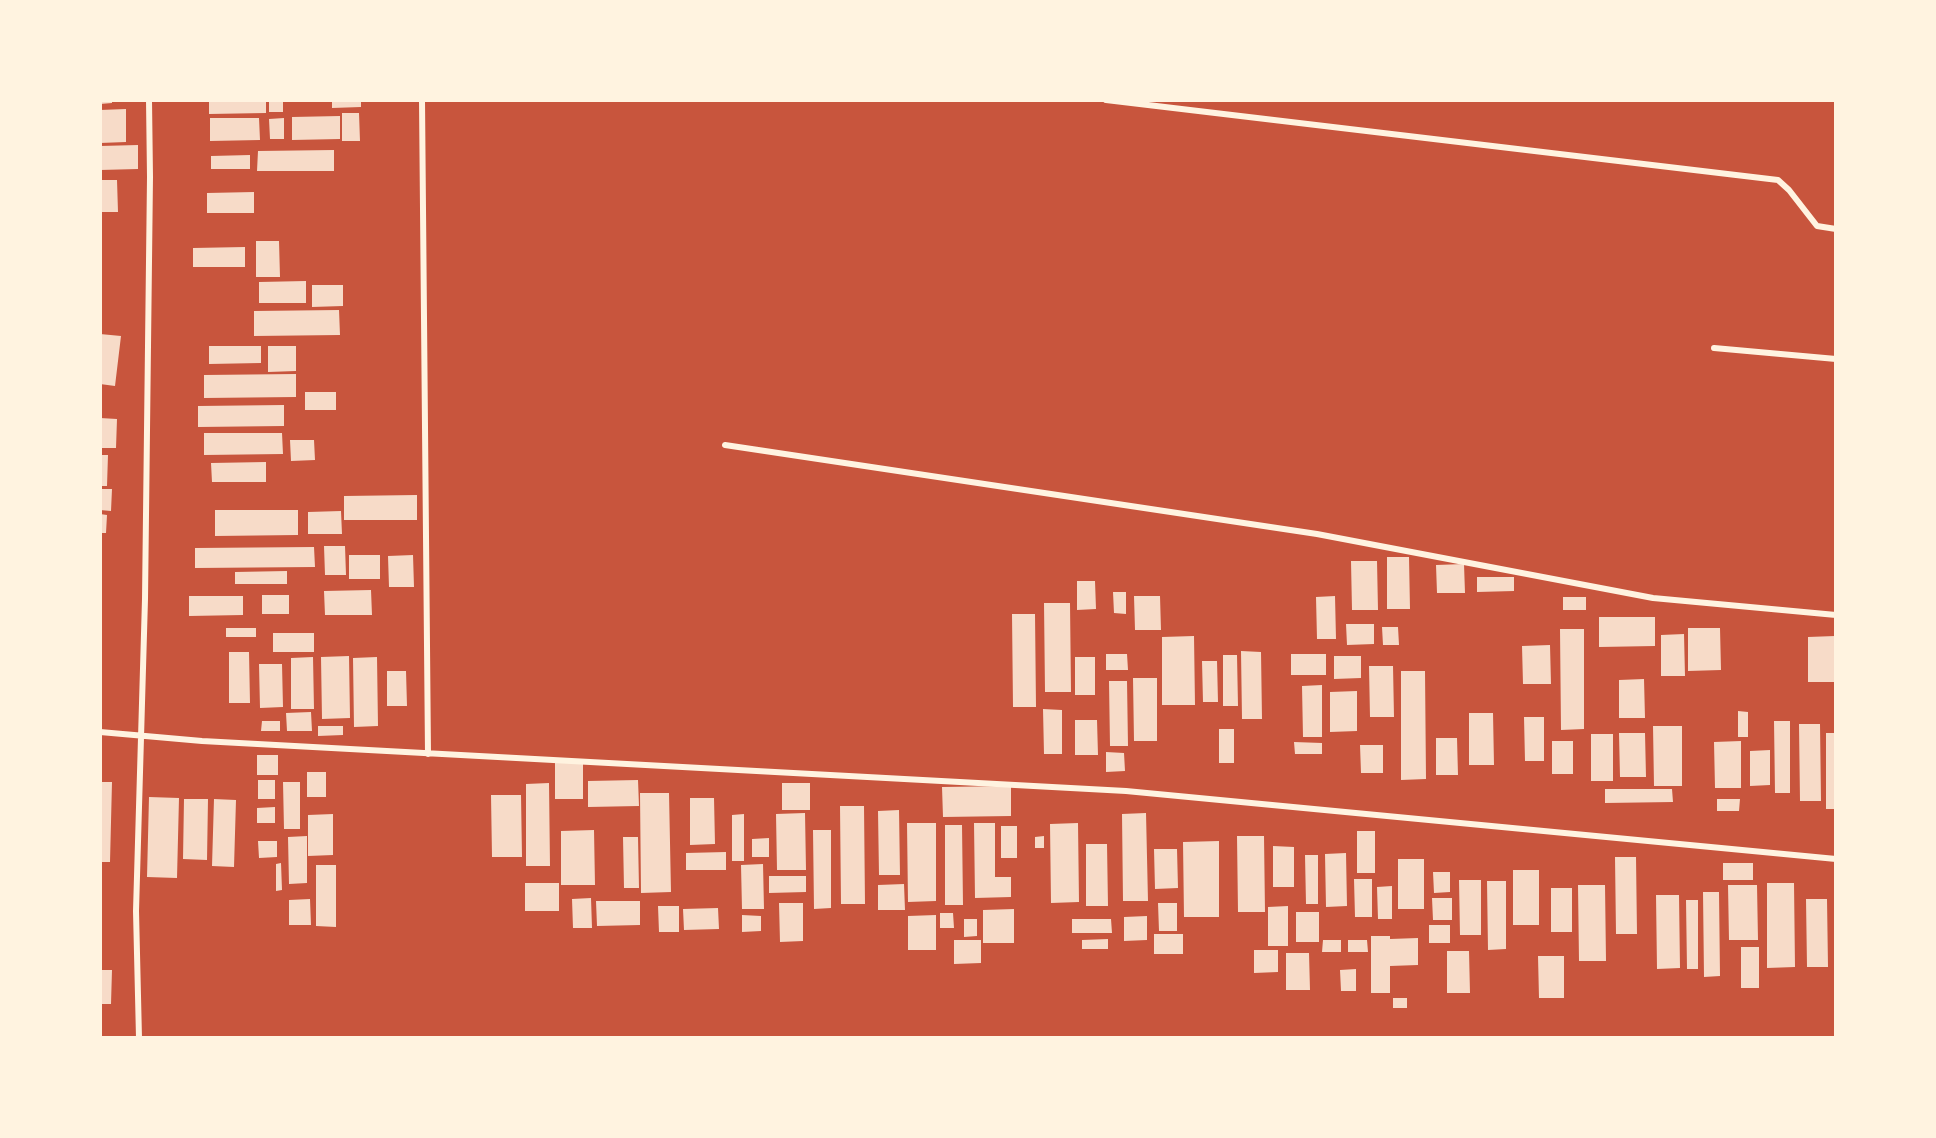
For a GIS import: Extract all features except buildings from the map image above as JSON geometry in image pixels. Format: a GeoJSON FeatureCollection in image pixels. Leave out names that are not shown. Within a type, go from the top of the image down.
{"type":"FeatureCollection","features":[{"type":"Feature","properties":{"kind":"street"},"geometry":{"type":"LineString","coordinates":[[139,1038],[136,911],[149,259],[149,100]]}},
{"type":"Feature","properties":{"kind":"street"},"geometry":{"type":"LineString","coordinates":[[422,100],[428,754]]}},
{"type":"Feature","properties":{"kind":"street"},"geometry":{"type":"LineString","coordinates":[[1106,100],[1778,180],[1789,190],[1817,226],[1836,229]]}},
{"type":"Feature","properties":{"kind":"street"},"geometry":{"type":"LineString","coordinates":[[1714,348],[1836,358]]}},
{"type":"Feature","properties":{"kind":"street"},"geometry":{"type":"LineString","coordinates":[[725,445],[1317,534],[1653,598],[1836,615]]}},
{"type":"Feature","properties":{"kind":"street"},"geometry":{"type":"LineString","coordinates":[[100,732],[202,741],[428,754],[1126,791],[1836,860]]}}]}
